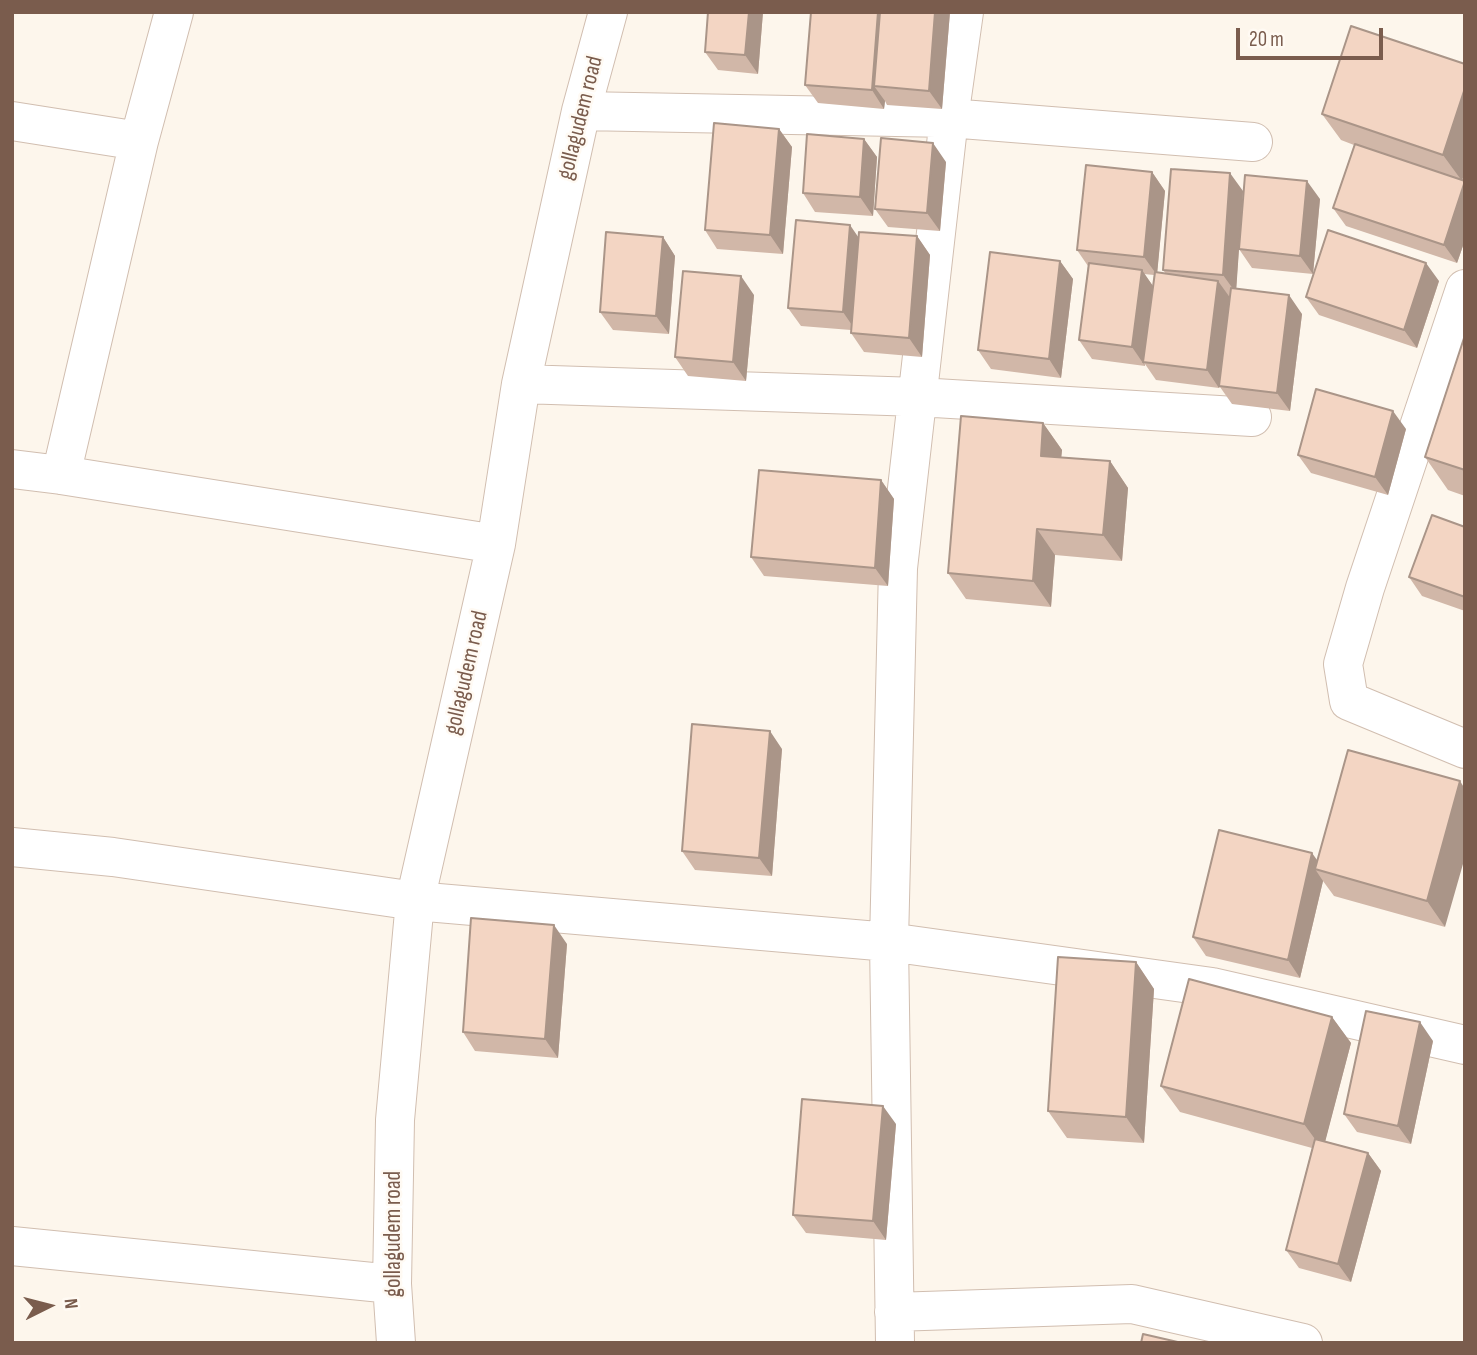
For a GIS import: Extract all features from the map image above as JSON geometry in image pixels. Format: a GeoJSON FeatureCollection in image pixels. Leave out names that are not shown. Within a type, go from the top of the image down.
{"type":"FeatureCollection","features":[{"type":"Feature","properties":{"kind":"street"},"geometry":{"type":"LineString","coordinates":[[61,475],[139,141],[174,12]]}},
{"type":"Feature","properties":{"kind":"street","name":"gollagudem road"},"geometry":{"type":"LineString","coordinates":[[396,1343],[392,1284],[395,1120],[415,901],[496,544],[521,384],[581,111],[608,12]]}},
{"type":"Feature","properties":{"kind":"street"},"geometry":{"type":"LineString","coordinates":[[964,12],[949,118],[898,568],[889,942],[894,1328],[1132,1304],[1303,1343]]}},
{"type":"Feature","properties":{"kind":"street"},"geometry":{"type":"LineString","coordinates":[[581,111],[949,118],[1253,142]]}},
{"type":"Feature","properties":{"kind":"street"},"geometry":{"type":"LineString","coordinates":[[12,121],[139,141]]}},
{"type":"Feature","properties":{"kind":"street"},"geometry":{"type":"LineString","coordinates":[[1465,289],[1343,664],[1349,701],[1465,749]]}},
{"type":"Feature","properties":{"kind":"street"},"geometry":{"type":"LineString","coordinates":[[521,384],[918,397],[1252,417]]}},
{"type":"Feature","properties":{"kind":"street"},"geometry":{"type":"LineString","coordinates":[[12,470],[61,475],[496,544]]}},
{"type":"Feature","properties":{"kind":"street"},"geometry":{"type":"LineString","coordinates":[[12,846],[113,857],[415,901],[889,942],[1212,987],[1465,1045]]}},
{"type":"Feature","properties":{"kind":"street"},"geometry":{"type":"LineString","coordinates":[[12,1246],[392,1284]]}},
{"type":"Feature","properties":{"kind":"building"},"geometry":{"type":"Polygon","coordinates":[[[708,12],[749,12],[745,55],[705,52],[708,12]]]}},
{"type":"Feature","properties":{"kind":"building"},"geometry":{"type":"Polygon","coordinates":[[[811,12],[878,12],[872,90],[805,85],[811,12]]]}},
{"type":"Feature","properties":{"kind":"building"},"geometry":{"type":"Polygon","coordinates":[[[880,12],[935,12],[929,91],[874,86],[880,12]]]}},
{"type":"Feature","properties":{"kind":"building"},"geometry":{"type":"Polygon","coordinates":[[[1351,26],[1465,64],[1465,88],[1443,155],[1322,114],[1351,26]]]}},
{"type":"Feature","properties":{"kind":"building"},"geometry":{"type":"Polygon","coordinates":[[[714,123],[779,129],[770,235],[705,230],[714,123]]]}},
{"type":"Feature","properties":{"kind":"building"},"geometry":{"type":"Polygon","coordinates":[[[807,134],[864,139],[860,197],[803,193],[807,134]]]}},
{"type":"Feature","properties":{"kind":"building"},"geometry":{"type":"Polygon","coordinates":[[[881,138],[933,143],[927,213],[875,209],[881,138]]]}},
{"type":"Feature","properties":{"kind":"building"},"geometry":{"type":"Polygon","coordinates":[[[1355,144],[1465,181],[1444,245],[1333,208],[1355,144]]]}},
{"type":"Feature","properties":{"kind":"building"},"geometry":{"type":"Polygon","coordinates":[[[1086,165],[1152,172],[1144,257],[1077,250],[1086,165]]]}},
{"type":"Feature","properties":{"kind":"building"},"geometry":{"type":"Polygon","coordinates":[[[1171,169],[1230,173],[1223,275],[1163,270],[1171,169]]]}},
{"type":"Feature","properties":{"kind":"building"},"geometry":{"type":"Polygon","coordinates":[[[1245,175],[1307,181],[1300,256],[1239,249],[1245,175]]]}},
{"type":"Feature","properties":{"kind":"building"},"geometry":{"type":"Polygon","coordinates":[[[796,220],[850,225],[843,312],[788,308],[796,220]]]}},
{"type":"Feature","properties":{"kind":"building"},"geometry":{"type":"Polygon","coordinates":[[[1328,230],[1426,263],[1404,330],[1306,297],[1328,230]]]}},
{"type":"Feature","properties":{"kind":"building"},"geometry":{"type":"Polygon","coordinates":[[[606,232],[663,237],[656,316],[600,312],[606,232]]]}},
{"type":"Feature","properties":{"kind":"building"},"geometry":{"type":"Polygon","coordinates":[[[859,232],[917,236],[909,338],[851,333],[859,232]]]}},
{"type":"Feature","properties":{"kind":"building"},"geometry":{"type":"Polygon","coordinates":[[[990,252],[1060,261],[1049,359],[978,350],[990,252]]]}},
{"type":"Feature","properties":{"kind":"building"},"geometry":{"type":"Polygon","coordinates":[[[1089,263],[1142,270],[1132,347],[1079,340],[1089,263]]]}},
{"type":"Feature","properties":{"kind":"building"},"geometry":{"type":"Polygon","coordinates":[[[683,271],[741,276],[733,362],[675,357],[683,271]]]}},
{"type":"Feature","properties":{"kind":"building"},"geometry":{"type":"Polygon","coordinates":[[[1155,272],[1218,281],[1207,370],[1143,362],[1155,272]]]}},
{"type":"Feature","properties":{"kind":"building"},"geometry":{"type":"Polygon","coordinates":[[[1231,288],[1289,295],[1277,393],[1219,386],[1231,288]]]}},
{"type":"Feature","properties":{"kind":"building"},"geometry":{"type":"Polygon","coordinates":[[[1465,335],[1465,470],[1425,457],[1465,335]]]}},
{"type":"Feature","properties":{"kind":"building"},"geometry":{"type":"Polygon","coordinates":[[[1316,389],[1393,411],[1375,477],[1298,455],[1316,389]]]}},
{"type":"Feature","properties":{"kind":"building"},"geometry":{"type":"Polygon","coordinates":[[[961,416],[1043,423],[1041,456],[1110,461],[1103,535],[1037,529],[1033,581],[948,573],[961,416]]]}},
{"type":"Feature","properties":{"kind":"building"},"geometry":{"type":"Polygon","coordinates":[[[759,470],[881,480],[875,568],[751,557],[759,470]]]}},
{"type":"Feature","properties":{"kind":"building"},"geometry":{"type":"Polygon","coordinates":[[[1432,515],[1465,527],[1465,597],[1409,577],[1432,515]]]}},
{"type":"Feature","properties":{"kind":"building"},"geometry":{"type":"Polygon","coordinates":[[[692,724],[770,731],[759,858],[682,851],[692,724]]]}},
{"type":"Feature","properties":{"kind":"building"},"geometry":{"type":"Polygon","coordinates":[[[1348,750],[1460,781],[1427,901],[1315,869],[1348,750]]]}},
{"type":"Feature","properties":{"kind":"building"},"geometry":{"type":"Polygon","coordinates":[[[1219,830],[1312,853],[1288,960],[1193,937],[1219,830]]]}},
{"type":"Feature","properties":{"kind":"building"},"geometry":{"type":"Polygon","coordinates":[[[471,918],[554,925],[545,1039],[463,1032],[471,918]]]}},
{"type":"Feature","properties":{"kind":"building"},"geometry":{"type":"Polygon","coordinates":[[[1058,957],[1136,962],[1126,1117],[1048,1111],[1058,957]]]}},
{"type":"Feature","properties":{"kind":"building"},"geometry":{"type":"Polygon","coordinates":[[[1189,979],[1332,1017],[1304,1124],[1161,1086],[1189,979]]]}},
{"type":"Feature","properties":{"kind":"building"},"geometry":{"type":"Polygon","coordinates":[[[1366,1011],[1420,1022],[1398,1126],[1344,1114],[1366,1011]]]}},
{"type":"Feature","properties":{"kind":"building"},"geometry":{"type":"Polygon","coordinates":[[[802,1099],[883,1106],[873,1221],[793,1215],[802,1099]]]}},
{"type":"Feature","properties":{"kind":"building"},"geometry":{"type":"Polygon","coordinates":[[[1315,1139],[1368,1153],[1338,1264],[1286,1250],[1315,1139]]]}},
{"type":"Feature","properties":{"kind":"building"},"geometry":{"type":"Polygon","coordinates":[[[1143,1334],[1182,1343],[1141,1343],[1143,1334]]]}}]}
